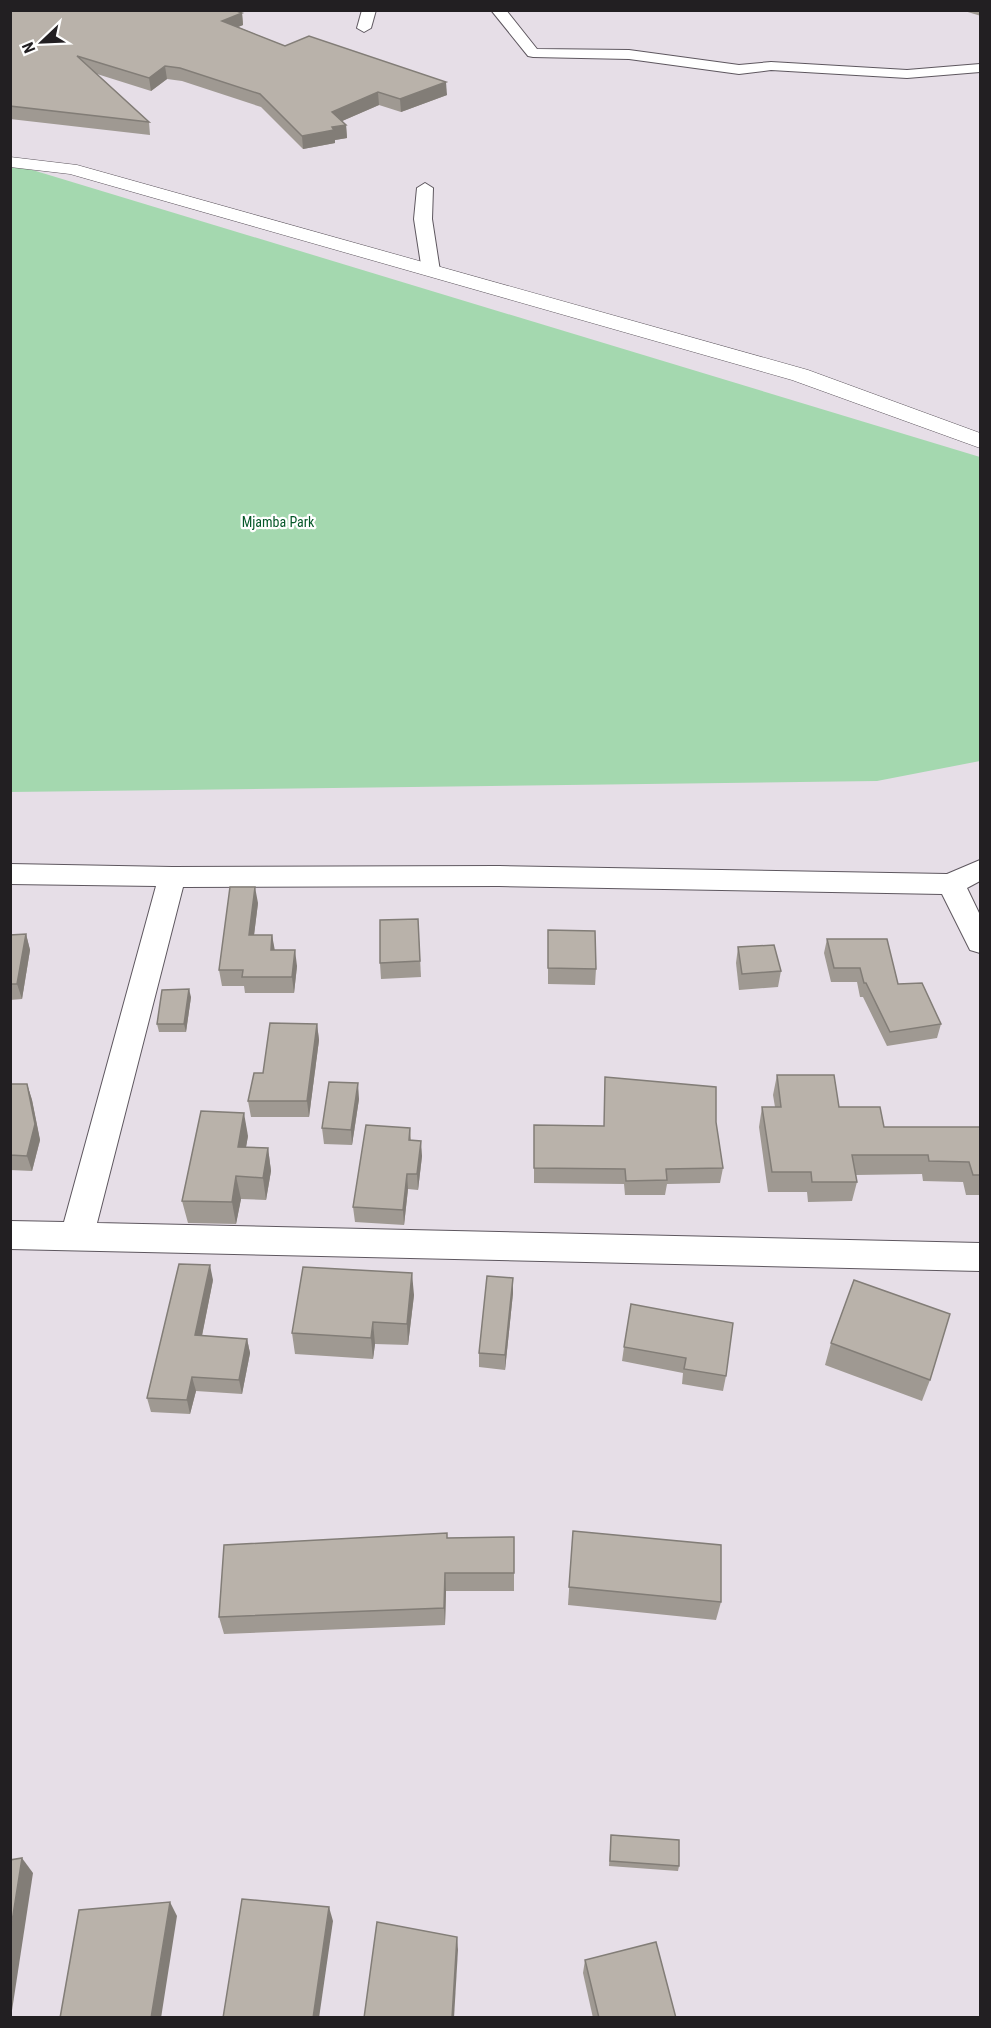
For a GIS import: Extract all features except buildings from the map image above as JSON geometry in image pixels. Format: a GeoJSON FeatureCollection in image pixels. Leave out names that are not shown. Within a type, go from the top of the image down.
{"type":"FeatureCollection","features":[{"type":"Feature","properties":{"kind":"main road"},"geometry":{"type":"LineString","coordinates":[[10,162],[70,170],[800,375],[981,441]]}},
{"type":"Feature","properties":{"kind":"street"},"geometry":{"type":"LineString","coordinates":[[364,27],[369,10]]}},
{"type":"Feature","properties":{"kind":"street"},"geometry":{"type":"LineString","coordinates":[[498,10],[533,53],[627,56],[755,70],[771,66],[907,74],[981,67]]}},
{"type":"Feature","properties":{"kind":"street"},"geometry":{"type":"LineString","coordinates":[[925,56],[981,67]]}},
{"type":"Feature","properties":{"kind":"street"},"geometry":{"type":"LineString","coordinates":[[425,188],[423,219],[431,271]]}},
{"type":"Feature","properties":{"kind":"street"},"geometry":{"type":"LineString","coordinates":[[10,874],[172,877],[500,876],[836,884],[951,884],[981,869]]}},
{"type":"Feature","properties":{"kind":"street"},"geometry":{"type":"LineString","coordinates":[[77,1236],[172,877]]}},
{"type":"Feature","properties":{"kind":"street"},"geometry":{"type":"LineString","coordinates":[[951,884],[981,943]]}},
{"type":"Feature","properties":{"kind":"street"},"geometry":{"type":"LineString","coordinates":[[10,1235],[981,1257]]}},
{"type":"Feature","properties":{"kind":"green space","name":"Mjamba Park"},"geometry":{"type":"Polygon","coordinates":[[[16,165],[980,457],[980,761],[877,781],[11,792],[11,166],[16,165]]]}}]}
